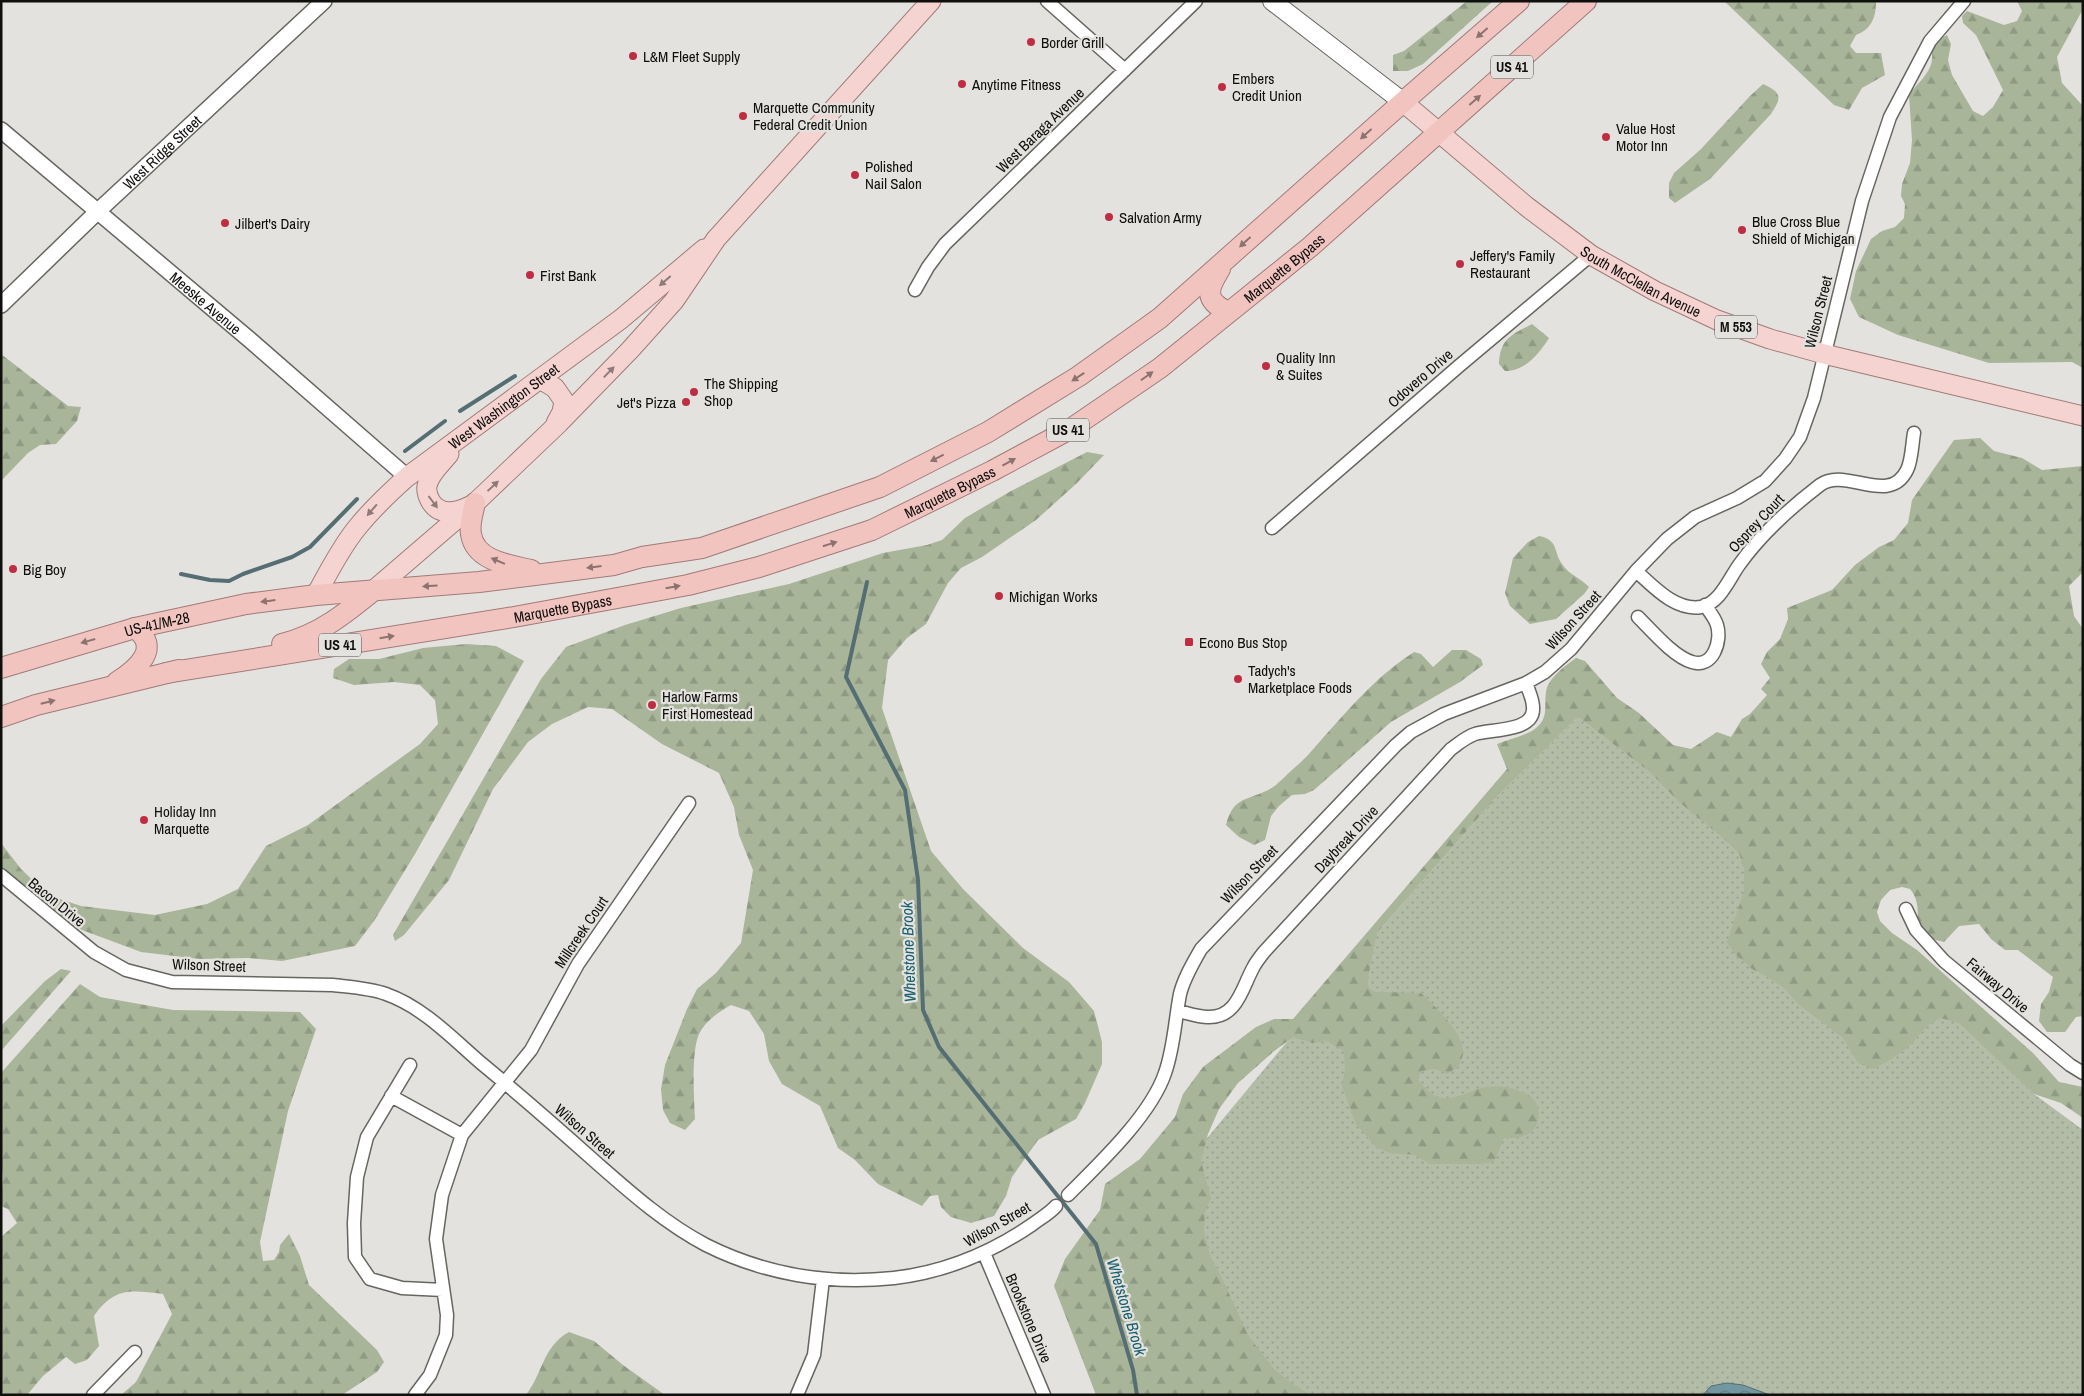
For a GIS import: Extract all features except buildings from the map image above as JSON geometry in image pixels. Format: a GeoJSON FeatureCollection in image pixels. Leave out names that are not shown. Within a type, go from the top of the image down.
{"type":"FeatureCollection","features":[{"type":"Feature","properties":{"kind":"highway","name":"US 41"},"geometry":{"type":"LineString","coordinates":[[316,595],[479,582],[614,565],[642,557],[702,548],[880,487],[988,432],[1079,376],[1160,318],[1519,1]]}},
{"type":"Feature","properties":{"kind":"highway","name":"Marquette Bypass"},"geometry":{"type":"LineString","coordinates":[[166,674],[688,585],[759,567],[862,533],[992,472],[1072,428],[1160,368],[1310,246],[1586,1]]}},
{"type":"Feature","properties":{"kind":"highway"},"geometry":{"type":"LineString","coordinates":[[1224,261],[1211,284],[1209,293],[1218,307],[1228,312]]}},
{"type":"Feature","properties":{"kind":"highway"},"geometry":{"type":"LineString","coordinates":[[475,503],[471,534],[482,552],[506,565],[545,573]]}},
{"type":"Feature","properties":{"kind":"highway"},"geometry":{"type":"LineString","coordinates":[[166,674],[300,640],[322,629],[374,590]]}},
{"type":"Feature","properties":{"kind":"highway","name":"US-41/M-28"},"geometry":{"type":"LineString","coordinates":[[1,668],[48,652],[135,628],[246,604],[316,595]]}},
{"type":"Feature","properties":{"kind":"highway"},"geometry":{"type":"LineString","coordinates":[[109,687],[137,668],[146,654],[146,639],[135,628]]}},
{"type":"Feature","properties":{"kind":"highway","name":"US 41"},"geometry":{"type":"LineString","coordinates":[[1,717],[36,705],[166,674]]}},
{"type":"Feature","properties":{"kind":"main road","name":"West Washington Street"},"geometry":{"type":"LineString","coordinates":[[374,590],[475,503],[618,364],[674,301],[716,239],[930,1]]}},
{"type":"Feature","properties":{"kind":"main road","name":"South McClellan Avenue"},"geometry":{"type":"LineString","coordinates":[[1272,1],[1403,102],[1526,206],[1591,255],[1656,291],[1717,320],[1770,339],[1824,354],[2083,416]]}},
{"type":"Feature","properties":{"kind":"main road","name":"West Washington Street"},"geometry":{"type":"LineString","coordinates":[[316,595],[355,530],[379,502],[407,477],[621,319],[716,239]]}},
{"type":"Feature","properties":{"kind":"main road"},"geometry":{"type":"LineString","coordinates":[[540,379],[555,388],[564,401],[562,412],[550,432]]}},
{"type":"Feature","properties":{"kind":"main road"},"geometry":{"type":"LineString","coordinates":[[466,434],[430,478],[426,491],[428,498],[435,508],[449,512],[457,512],[475,503]]}},
{"type":"Feature","properties":{"kind":"street","name":"West Ridge Street"},"geometry":{"type":"LineString","coordinates":[[1,305],[97,212],[324,1]]}},
{"type":"Feature","properties":{"kind":"street"},"geometry":{"type":"LineString","coordinates":[[1047,1],[1125,70]]}},
{"type":"Feature","properties":{"kind":"street","name":"West Baraga Avenue"},"geometry":{"type":"LineString","coordinates":[[915,290],[928,266],[945,244],[1196,1]]}},
{"type":"Feature","properties":{"kind":"street","name":"Wilson Street"},"geometry":{"type":"LineString","coordinates":[[1068,1195],[1138,1119],[1157,1092],[1170,1057],[1180,992],[1187,974],[1201,949],[1396,745],[1411,732],[1444,714],[1526,683],[1545,672],[1571,649],[1636,572],[1667,539],[1695,517],[1737,498],[1765,481],[1785,459],[1800,437],[1814,398],[1862,201],[1890,117],[1930,41],[1964,1]]}},
{"type":"Feature","properties":{"kind":"street","name":"Meeske Avenue"},"geometry":{"type":"LineString","coordinates":[[1,130],[250,340],[407,477]]}},
{"type":"Feature","properties":{"kind":"street","name":"Odovero Drive"},"geometry":{"type":"LineString","coordinates":[[1272,528],[1591,255]]}},
{"type":"Feature","properties":{"kind":"street","name":"Osprey Court"},"geometry":{"type":"LineString","coordinates":[[1705,605],[1713,601],[1727,585],[1737,567],[1748,553],[1786,511],[1823,482],[1835,479],[1877,486],[1890,485],[1900,479],[1908,469],[1914,432]]}},
{"type":"Feature","properties":{"kind":"street"},"geometry":{"type":"LineString","coordinates":[[1636,572],[1676,603],[1701,607],[1705,605],[1716,624],[1719,635],[1718,644],[1712,657],[1703,663],[1694,663],[1682,658],[1638,617]]}},
{"type":"Feature","properties":{"kind":"street","name":"Daybreak Drive"},"geometry":{"type":"LineString","coordinates":[[1178,1010],[1208,1017],[1226,1012],[1234,1005],[1242,993],[1253,967],[1264,952],[1451,749],[1475,734],[1519,726],[1528,722],[1534,712],[1526,683]]}},
{"type":"Feature","properties":{"kind":"street","name":"Millcreek Court"},"geometry":{"type":"LineString","coordinates":[[462,1135],[531,1050],[578,964],[689,803]]}},
{"type":"Feature","properties":{"kind":"street","name":"Bacon Drive"},"geometry":{"type":"LineString","coordinates":[[1,876],[94,952]]}},
{"type":"Feature","properties":{"kind":"street","name":"Fairway Drive"},"geometry":{"type":"LineString","coordinates":[[1906,909],[1916,930],[1944,961],[2070,1065],[2083,1073]]}},
{"type":"Feature","properties":{"kind":"street","name":"Wilson Street"},"geometry":{"type":"LineString","coordinates":[[94,952],[126,970],[172,982],[333,985],[386,994],[408,1004],[505,1082],[633,1195],[678,1229],[706,1245],[779,1272],[823,1279],[868,1280],[905,1277],[944,1269],[984,1253],[1022,1231],[1056,1206]]}},
{"type":"Feature","properties":{"kind":"street"},"geometry":{"type":"LineString","coordinates":[[410,1065],[366,1137],[357,1177],[354,1223],[355,1258],[370,1279],[402,1288],[443,1290]]}},
{"type":"Feature","properties":{"kind":"street"},"geometry":{"type":"LineString","coordinates":[[391,1096],[462,1135],[442,1195],[436,1239],[447,1324],[446,1335],[430,1375],[415,1395]]}},
{"type":"Feature","properties":{"kind":"street","name":"Brookstone Drive"},"geometry":{"type":"LineString","coordinates":[[984,1253],[1044,1395]]}},
{"type":"Feature","properties":{"kind":"street"},"geometry":{"type":"LineString","coordinates":[[797,1395],[814,1355],[823,1279]]}},
{"type":"Feature","properties":{"kind":"street"},"geometry":{"type":"LineString","coordinates":[[93,1395],[135,1352]]}},
{"type":"Feature","properties":{"kind":"green space"},"geometry":{"type":"Polygon","coordinates":[[[1467,1],[1493,1],[1423,64],[1408,71],[1393,71],[1393,55],[1404,51],[1467,1]]]}},
{"type":"Feature","properties":{"kind":"green space"},"geometry":{"type":"Polygon","coordinates":[[[1724,1],[1876,1],[1872,22],[1866,29],[1856,35],[1850,46],[1856,53],[1881,53],[1885,75],[1862,88],[1849,110],[1834,105],[1724,1]]]}},
{"type":"Feature","properties":{"kind":"green space"},"geometry":{"type":"Polygon","coordinates":[[[2017,1],[2083,1],[2083,9],[2057,57],[2062,83],[2083,106],[2083,368],[2072,362],[1989,363],[1898,335],[1859,317],[1850,299],[1856,271],[1871,239],[1882,231],[1895,227],[1904,218],[1905,204],[1901,196],[1902,184],[1910,163],[1912,140],[1909,95],[1928,71],[1932,62],[1932,50],[1935,43],[1947,35],[1951,44],[1948,60],[1952,75],[1973,111],[1983,116],[1993,107],[2003,90],[1976,35],[1963,23],[1962,16],[1967,11],[2004,25],[2017,21],[2022,11],[2017,1]]]}},
{"type":"Feature","properties":{"kind":"green space"},"geometry":{"type":"Polygon","coordinates":[[[1763,84],[1774,90],[1778,96],[1777,103],[1771,114],[1710,179],[1675,203],[1669,198],[1669,183],[1674,173],[1701,149],[1763,84]]]}},
{"type":"Feature","properties":{"kind":"green space"},"geometry":{"type":"Polygon","coordinates":[[[1532,324],[1549,338],[1531,361],[1519,368],[1505,371],[1499,364],[1504,343],[1513,335],[1532,324]]]}},
{"type":"Feature","properties":{"kind":"green space"},"geometry":{"type":"Polygon","coordinates":[[[1,354],[68,406],[81,407],[77,421],[56,444],[40,445],[28,453],[1,481],[1,354]]]}},
{"type":"Feature","properties":{"kind":"green space"},"geometry":{"type":"Polygon","coordinates":[[[1980,438],[1994,451],[2022,458],[2042,470],[2083,466],[2083,572],[2069,586],[2074,616],[2083,629],[2083,1016],[2076,1017],[2065,1032],[2047,1032],[2039,1021],[2041,1004],[2049,992],[2053,977],[2018,950],[2005,950],[1991,939],[1979,924],[1959,926],[1944,942],[1932,938],[1924,933],[1920,927],[1915,897],[1910,889],[1902,887],[1890,890],[1881,900],[1877,912],[1880,921],[1892,933],[1917,950],[2033,1053],[2059,1082],[2083,1087],[2083,1118],[2061,1103],[2034,1094],[1959,1023],[1941,1018],[1926,1028],[1904,1050],[1873,1069],[1858,1063],[1843,1038],[1798,1004],[1784,988],[1752,969],[1735,954],[1727,942],[1744,891],[1744,869],[1739,853],[1679,802],[1651,773],[1578,717],[1493,801],[1377,933],[1368,977],[1368,987],[1374,992],[1421,993],[1448,1021],[1459,1038],[1463,1055],[1459,1066],[1447,1074],[1435,1069],[1421,1071],[1418,1080],[1428,1091],[1435,1096],[1448,1098],[1492,1086],[1515,1089],[1530,1096],[1537,1104],[1539,1114],[1534,1129],[1524,1136],[1504,1138],[1494,1162],[1430,1164],[1415,1155],[1390,1153],[1376,1147],[1356,1124],[1342,1086],[1345,1068],[1344,1051],[1327,1041],[1313,1043],[1293,1037],[1238,1083],[1219,1109],[1208,1134],[1201,1161],[1211,1198],[1205,1212],[1204,1231],[1210,1256],[1249,1337],[1275,1370],[1297,1387],[1312,1395],[1096,1395],[1054,1286],[1065,1259],[1100,1210],[1105,1184],[1140,1159],[1175,1117],[1183,1094],[1203,1067],[1256,1027],[1274,1019],[1293,1019],[1507,769],[1497,744],[1528,733],[1540,724],[1545,711],[1547,687],[1553,677],[1576,658],[1585,661],[1617,698],[1639,713],[1673,745],[1691,749],[1717,732],[1731,737],[1742,719],[1750,714],[1767,695],[1761,689],[1770,678],[1761,664],[1767,652],[1780,639],[1788,619],[1787,608],[1832,590],[1855,565],[1879,547],[1894,540],[1908,523],[1912,500],[1954,440],[1980,438]]]}},
{"type":"Feature","properties":{"kind":"green space"},"geometry":{"type":"Polygon","coordinates":[[[1087,452],[1104,455],[1076,484],[1036,520],[982,557],[961,568],[948,583],[926,624],[907,638],[888,660],[882,708],[931,851],[963,889],[1023,948],[1069,982],[1094,1011],[1102,1042],[1102,1064],[1076,1119],[1038,1140],[1012,1177],[1006,1196],[994,1216],[971,1223],[951,1217],[941,1207],[938,1195],[930,1196],[922,1206],[878,1184],[855,1160],[838,1148],[820,1106],[782,1084],[769,1061],[764,1034],[749,1011],[731,1005],[709,1021],[702,1029],[696,1042],[694,1063],[695,1119],[685,1130],[670,1123],[663,1110],[661,1089],[665,1065],[697,989],[716,973],[741,943],[753,870],[739,835],[734,807],[719,773],[662,744],[612,709],[588,707],[552,724],[528,742],[493,789],[449,880],[404,935],[395,941],[393,935],[541,679],[566,647],[625,625],[681,608],[789,584],[883,553],[927,545],[942,540],[965,518],[1011,491],[1087,452]]]}},
{"type":"Feature","properties":{"kind":"green space"},"geometry":{"type":"Polygon","coordinates":[[[1539,536],[1553,543],[1559,559],[1565,568],[1589,587],[1584,594],[1556,619],[1530,624],[1510,606],[1505,593],[1513,558],[1528,542],[1539,536]]]}},
{"type":"Feature","properties":{"kind":"green space"},"geometry":{"type":"Polygon","coordinates":[[[466,644],[496,646],[524,661],[415,854],[374,921],[355,946],[282,961],[248,958],[200,959],[141,952],[82,930],[18,886],[1,871],[1,843],[21,869],[48,895],[81,906],[155,915],[207,904],[238,889],[266,846],[308,825],[420,744],[438,724],[435,700],[420,685],[394,682],[354,685],[333,678],[334,669],[349,659],[379,659],[423,648],[466,644]]]}},
{"type":"Feature","properties":{"kind":"green space"},"geometry":{"type":"Polygon","coordinates":[[[1452,650],[1466,650],[1481,659],[1483,665],[1460,682],[1391,722],[1314,790],[1305,794],[1292,795],[1271,816],[1265,840],[1254,845],[1239,837],[1226,825],[1236,805],[1270,789],[1280,781],[1308,755],[1359,698],[1402,660],[1414,652],[1421,654],[1433,667],[1452,650]]]}},
{"type":"Feature","properties":{"kind":"green space"},"geometry":{"type":"Polygon","coordinates":[[[1578,717],[1922,979],[2034,1094],[2083,1130],[2083,1395],[1279,1395],[1160,1195],[1377,933],[1493,801],[1578,717]]]}},
{"type":"Feature","properties":{"kind":"green space"},"geometry":{"type":"Polygon","coordinates":[[[61,969],[71,971],[1,1051],[1,1026],[45,981],[61,969]]]}},
{"type":"Feature","properties":{"kind":"green space"},"geometry":{"type":"Polygon","coordinates":[[[80,984],[100,997],[173,1010],[300,1012],[316,1029],[288,1111],[260,1242],[263,1261],[274,1260],[279,1252],[280,1245],[289,1234],[300,1256],[309,1285],[377,1350],[384,1362],[377,1372],[342,1395],[121,1395],[136,1382],[172,1314],[163,1294],[132,1292],[116,1295],[101,1307],[94,1316],[99,1346],[87,1360],[75,1364],[66,1357],[43,1376],[27,1395],[5,1395],[1,1390],[1,1237],[17,1223],[8,1209],[1,1206],[3,1179],[1,1164],[1,1073],[80,984]]]}},
{"type":"Feature","properties":{"kind":"green space"},"geometry":{"type":"Polygon","coordinates":[[[569,1332],[594,1341],[623,1365],[665,1395],[526,1395],[532,1387],[548,1352],[560,1338],[569,1332]]]}},
{"type":"Feature","properties":{"kind":"water"},"geometry":{"type":"Polygon","coordinates":[[[1727,1383],[1743,1385],[1770,1395],[1703,1395],[1711,1386],[1727,1383]]]}},
{"type":"Feature","properties":{"kind":"waterway"},"geometry":{"type":"LineString","coordinates":[[460,411],[515,376]]}},
{"type":"Feature","properties":{"kind":"waterway"},"geometry":{"type":"LineString","coordinates":[[405,451],[445,421]]}},
{"type":"Feature","properties":{"kind":"waterway"},"geometry":{"type":"LineString","coordinates":[[181,574],[210,580],[229,581],[243,574],[292,557],[310,547],[357,499]]}},
{"type":"Feature","properties":{"kind":"waterway","name":"Whetstone Brook"},"geometry":{"type":"LineString","coordinates":[[867,582],[846,677],[905,790],[918,880],[923,1010],[939,1047],[1096,1244],[1133,1370],[1137,1395]]}},
{"type":"Feature","properties":{"kind":"place","name":"Border Grill"},"geometry":{"type":"Point","coordinates":[1031,42]}},
{"type":"Feature","properties":{"kind":"place","name":"L&M Fleet Supply"},"geometry":{"type":"Point","coordinates":[633,56]}},
{"type":"Feature","properties":{"kind":"place","name":"Anytime Fitness"},"geometry":{"type":"Point","coordinates":[962,84]}},
{"type":"Feature","properties":{"kind":"place","name":"Embers Credit Union"},"geometry":{"type":"Point","coordinates":[1222,87]}},
{"type":"Feature","properties":{"kind":"place","name":"Marquette Community Federal Credit Union"},"geometry":{"type":"Point","coordinates":[743,116]}},
{"type":"Feature","properties":{"kind":"place","name":"Value Host Motor Inn"},"geometry":{"type":"Point","coordinates":[1606,137]}},
{"type":"Feature","properties":{"kind":"place","name":"Polished Nail Salon"},"geometry":{"type":"Point","coordinates":[855,175]}},
{"type":"Feature","properties":{"kind":"place","name":"Salvation Army"},"geometry":{"type":"Point","coordinates":[1109,217]}},
{"type":"Feature","properties":{"kind":"place","name":"Jilbert's Dairy"},"geometry":{"type":"Point","coordinates":[225,223]}},
{"type":"Feature","properties":{"kind":"place","name":"Blue Cross Blue Shield of Michigan"},"geometry":{"type":"Point","coordinates":[1742,230]}},
{"type":"Feature","properties":{"kind":"place","name":"Jeffery's Family Restaurant"},"geometry":{"type":"Point","coordinates":[1460,264]}},
{"type":"Feature","properties":{"kind":"place","name":"First Bank"},"geometry":{"type":"Point","coordinates":[530,275]}},
{"type":"Feature","properties":{"kind":"place","name":"Quality Inn & Suites"},"geometry":{"type":"Point","coordinates":[1266,366]}},
{"type":"Feature","properties":{"kind":"place","name":"The Shipping Shop"},"geometry":{"type":"Point","coordinates":[694,392]}},
{"type":"Feature","properties":{"kind":"place","name":"Jet's Pizza"},"geometry":{"type":"Point","coordinates":[686,402]}},
{"type":"Feature","properties":{"kind":"place","name":"Big Boy"},"geometry":{"type":"Point","coordinates":[13,569]}},
{"type":"Feature","properties":{"kind":"place","name":"Michigan Works"},"geometry":{"type":"Point","coordinates":[999,596]}},
{"type":"Feature","properties":{"kind":"place","name":"Econo Bus Stop"},"geometry":{"type":"Point","coordinates":[1189,642]}},
{"type":"Feature","properties":{"kind":"place","name":"Tadych's Marketplace Foods"},"geometry":{"type":"Point","coordinates":[1238,679]}},
{"type":"Feature","properties":{"kind":"place","name":"Harlow Farms First Homestead"},"geometry":{"type":"Point","coordinates":[652,705]}},
{"type":"Feature","properties":{"kind":"place","name":"Holiday Inn Marquette"},"geometry":{"type":"Point","coordinates":[144,820]}}]}
